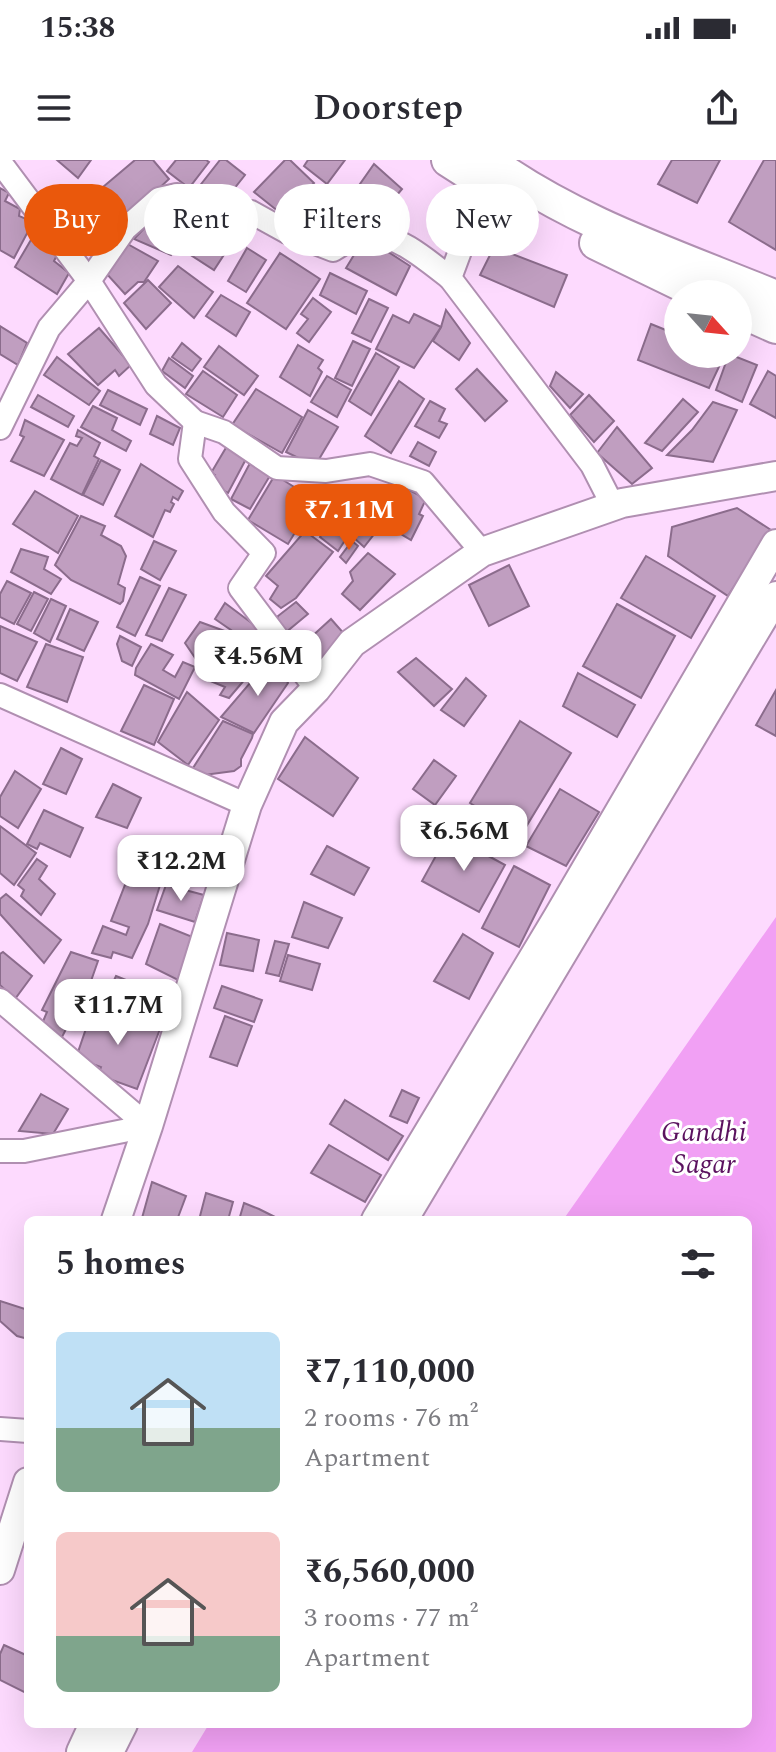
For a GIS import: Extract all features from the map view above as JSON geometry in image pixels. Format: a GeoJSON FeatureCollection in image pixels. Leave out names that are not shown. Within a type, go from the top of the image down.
{"type":"FeatureCollection","features":[{"type":"Feature","properties":{"kind":"main road"},"geometry":{"type":"LineString","coordinates":[[448,160],[505,172],[595,222],[776,297]]}},
{"type":"Feature","properties":{"kind":"main road"},"geometry":{"type":"LineString","coordinates":[[505,172],[670,280]]}},
{"type":"Feature","properties":{"kind":"main road"},"geometry":{"type":"LineString","coordinates":[[752,316],[776,327]]}},
{"type":"Feature","properties":{"kind":"street"},"geometry":{"type":"LineString","coordinates":[[0,162],[89,281],[156,385],[195,422],[224,432],[277,468],[326,471],[370,464],[423,482],[482,552]]}},
{"type":"Feature","properties":{"kind":"street"},"geometry":{"type":"LineString","coordinates":[[450,278],[466,235],[505,172]]}},
{"type":"Feature","properties":{"kind":"street"},"geometry":{"type":"LineString","coordinates":[[0,428],[49,328],[89,281],[125,229],[159,199],[177,195],[217,222],[251,212],[287,232],[333,250],[365,230],[410,246],[450,278],[592,465],[613,506]]}},
{"type":"Feature","properties":{"kind":"street"},"geometry":{"type":"LineString","coordinates":[[195,422],[190,459],[224,512],[264,553],[240,588],[316,689]]}},
{"type":"Feature","properties":{"kind":"street"},"geometry":{"type":"LineString","coordinates":[[117,1216],[247,805],[284,722],[316,689],[352,643],[482,552],[613,506],[776,476]]}},
{"type":"Feature","properties":{"kind":"street"},"geometry":{"type":"LineString","coordinates":[[378,1216],[776,544]]}},
{"type":"Feature","properties":{"kind":"street"},"geometry":{"type":"LineString","coordinates":[[405,1216],[776,596]]}},
{"type":"Feature","properties":{"kind":"street"},"geometry":{"type":"LineString","coordinates":[[0,695],[247,805]]}},
{"type":"Feature","properties":{"kind":"street"},"geometry":{"type":"LineString","coordinates":[[0,1000],[148,1126]]}},
{"type":"Feature","properties":{"kind":"street"},"geometry":{"type":"LineString","coordinates":[[0,1151],[24,1151],[148,1126]]}},
{"type":"Feature","properties":{"kind":"street"},"geometry":{"type":"LineString","coordinates":[[0,1429],[24,1431]]}},
{"type":"Feature","properties":{"kind":"street"},"geometry":{"type":"LineString","coordinates":[[0,1570],[24,1495]]}},
{"type":"Feature","properties":{"kind":"street"},"geometry":{"type":"LineString","coordinates":[[81,1752],[92,1728]]}},
{"type":"Feature","properties":{"kind":"street"},"geometry":{"type":"LineString","coordinates":[[109,1752],[121,1728]]}},
{"type":"Feature","properties":{"kind":"water","name":"Gandhi Sagar"},"geometry":{"type":"Polygon","coordinates":[[[776,917],[776,1752],[192,1752],[207,1728],[752,1728],[752,1216],[566,1216],[776,917]]]}},
{"type":"Feature","properties":{"kind":"building"},"geometry":{"type":"Polygon","coordinates":[[[57,160],[91,160],[78,178],[57,160]]]}},
{"type":"Feature","properties":{"kind":"building"},"geometry":{"type":"Polygon","coordinates":[[[135,160],[153,160],[169,179],[164,184],[144,184],[144,203],[128,218],[128,184],[107,184],[135,160]]]}},
{"type":"Feature","properties":{"kind":"building"},"geometry":{"type":"Polygon","coordinates":[[[176,160],[209,162],[192,184],[184,184],[167,171],[176,160]]]}},
{"type":"Feature","properties":{"kind":"building"},"geometry":{"type":"Polygon","coordinates":[[[220,160],[226,160],[245,175],[238,184],[201,184],[220,160]]]}},
{"type":"Feature","properties":{"kind":"building"},"geometry":{"type":"Polygon","coordinates":[[[285,160],[290,160],[314,183],[274,184],[274,208],[258,195],[258,188],[285,160]]]}},
{"type":"Feature","properties":{"kind":"building"},"geometry":{"type":"Polygon","coordinates":[[[308,160],[345,160],[327,184],[304,166],[308,160]]]}},
{"type":"Feature","properties":{"kind":"building"},"geometry":{"type":"Polygon","coordinates":[[[672,160],[720,160],[697,203],[658,184],[672,160]]]}},
{"type":"Feature","properties":{"kind":"building"},"geometry":{"type":"Polygon","coordinates":[[[764,160],[776,160],[776,250],[729,222],[764,160]]]}},
{"type":"Feature","properties":{"kind":"building"},"geometry":{"type":"Polygon","coordinates":[[[374,164],[396,184],[360,184],[374,164]]]}},
{"type":"Feature","properties":{"kind":"building"},"geometry":{"type":"Polygon","coordinates":[[[0,188],[9,193],[5,201],[20,209],[19,216],[24,218],[24,239],[14,258],[0,250],[0,188]]]}},
{"type":"Feature","properties":{"kind":"building"},"geometry":{"type":"Polygon","coordinates":[[[144,228],[144,243],[134,239],[144,228]]]}},
{"type":"Feature","properties":{"kind":"building"},"geometry":{"type":"Polygon","coordinates":[[[128,244],[144,256],[158,261],[144,282],[138,282],[125,294],[105,272],[115,256],[128,256],[128,244]]]}},
{"type":"Feature","properties":{"kind":"building"},"geometry":{"type":"Polygon","coordinates":[[[24,252],[24,256],[56,256],[54,261],[69,273],[57,294],[15,267],[24,252]]]}},
{"type":"Feature","properties":{"kind":"building"},"geometry":{"type":"Polygon","coordinates":[[[258,255],[266,260],[246,292],[228,281],[242,256],[258,255]]]}},
{"type":"Feature","properties":{"kind":"building"},"geometry":{"type":"Polygon","coordinates":[[[192,256],[223,256],[214,270],[192,256]]]}},
{"type":"Feature","properties":{"kind":"building"},"geometry":{"type":"Polygon","coordinates":[[[278,256],[285,256],[320,279],[286,329],[247,303],[278,256]]]}},
{"type":"Feature","properties":{"kind":"building"},"geometry":{"type":"Polygon","coordinates":[[[353,256],[394,256],[410,266],[396,295],[346,268],[353,256]]]}},
{"type":"Feature","properties":{"kind":"building"},"geometry":{"type":"Polygon","coordinates":[[[490,256],[517,256],[567,275],[554,307],[480,275],[490,256]]]}},
{"type":"Feature","properties":{"kind":"building"},"geometry":{"type":"Polygon","coordinates":[[[178,266],[213,292],[194,318],[159,287],[178,266]]]}},
{"type":"Feature","properties":{"kind":"building"},"geometry":{"type":"Polygon","coordinates":[[[330,273],[367,291],[356,314],[320,295],[330,273]]]}},
{"type":"Feature","properties":{"kind":"building"},"geometry":{"type":"Polygon","coordinates":[[[148,280],[171,303],[146,329],[124,303],[148,280]]]}},
{"type":"Feature","properties":{"kind":"building"},"geometry":{"type":"Polygon","coordinates":[[[221,295],[250,312],[236,336],[206,316],[221,295]]]}},
{"type":"Feature","properties":{"kind":"building"},"geometry":{"type":"Polygon","coordinates":[[[313,298],[331,312],[309,342],[297,333],[308,319],[301,314],[313,298]]]}},
{"type":"Feature","properties":{"kind":"building"},"geometry":{"type":"Polygon","coordinates":[[[369,299],[388,308],[371,342],[352,333],[369,299]]]}},
{"type":"Feature","properties":{"kind":"building"},"geometry":{"type":"Polygon","coordinates":[[[446,310],[470,343],[459,360],[433,341],[446,310]]]}},
{"type":"Feature","properties":{"kind":"building"},"geometry":{"type":"Polygon","coordinates":[[[414,314],[441,327],[414,368],[376,349],[393,315],[409,323],[414,314]]]}},
{"type":"Feature","properties":{"kind":"building"},"geometry":{"type":"Polygon","coordinates":[[[651,324],[664,329],[664,368],[718,368],[709,388],[638,360],[651,324]]]}},
{"type":"Feature","properties":{"kind":"building"},"geometry":{"type":"Polygon","coordinates":[[[0,326],[27,343],[18,365],[0,354],[0,326]]]}},
{"type":"Feature","properties":{"kind":"building"},"geometry":{"type":"Polygon","coordinates":[[[99,328],[131,365],[119,376],[115,370],[98,385],[68,354],[99,328]]]}},
{"type":"Feature","properties":{"kind":"building"},"geometry":{"type":"Polygon","coordinates":[[[353,341],[370,349],[352,386],[335,378],[353,341]]]}},
{"type":"Feature","properties":{"kind":"building"},"geometry":{"type":"Polygon","coordinates":[[[182,343],[201,359],[192,371],[172,357],[182,343]]]}},
{"type":"Feature","properties":{"kind":"building"},"geometry":{"type":"Polygon","coordinates":[[[298,345],[323,360],[318,368],[322,372],[310,396],[280,377],[298,345]]]}},
{"type":"Feature","properties":{"kind":"building"},"geometry":{"type":"Polygon","coordinates":[[[219,346],[258,376],[244,395],[204,367],[219,346]]]}},
{"type":"Feature","properties":{"kind":"building"},"geometry":{"type":"Polygon","coordinates":[[[376,353],[399,367],[371,415],[349,401],[376,353]]]}},
{"type":"Feature","properties":{"kind":"building"},"geometry":{"type":"Polygon","coordinates":[[[57,357],[100,391],[89,405],[44,375],[57,357]]]}},
{"type":"Feature","properties":{"kind":"building"},"geometry":{"type":"Polygon","coordinates":[[[169,358],[193,376],[185,388],[162,371],[169,358]]]}},
{"type":"Feature","properties":{"kind":"building"},"geometry":{"type":"Polygon","coordinates":[[[752,363],[757,365],[742,402],[716,390],[724,368],[752,368],[752,363]]]}},
{"type":"Feature","properties":{"kind":"building"},"geometry":{"type":"Polygon","coordinates":[[[477,369],[507,401],[485,421],[456,389],[477,369]]]}},
{"type":"Feature","properties":{"kind":"building"},"geometry":{"type":"Polygon","coordinates":[[[203,371],[237,395],[223,417],[186,394],[203,371]]]}},
{"type":"Feature","properties":{"kind":"building"},"geometry":{"type":"Polygon","coordinates":[[[768,371],[776,376],[776,418],[750,404],[768,371]]]}},
{"type":"Feature","properties":{"kind":"building"},"geometry":{"type":"Polygon","coordinates":[[[556,372],[583,394],[570,408],[550,386],[556,372]]]}},
{"type":"Feature","properties":{"kind":"building"},"geometry":{"type":"Polygon","coordinates":[[[327,376],[351,390],[337,417],[311,402],[327,376]]]}},
{"type":"Feature","properties":{"kind":"building"},"geometry":{"type":"Polygon","coordinates":[[[399,381],[424,399],[391,453],[365,436],[399,381]]]}},
{"type":"Feature","properties":{"kind":"building"},"geometry":{"type":"Polygon","coordinates":[[[256,389],[302,417],[282,453],[232,425],[256,389]]]}},
{"type":"Feature","properties":{"kind":"building"},"geometry":{"type":"Polygon","coordinates":[[[108,390],[147,409],[140,425],[100,405],[108,390]]]}},
{"type":"Feature","properties":{"kind":"building"},"geometry":{"type":"Polygon","coordinates":[[[38,395],[74,416],[68,427],[31,407],[38,395]]]}},
{"type":"Feature","properties":{"kind":"building"},"geometry":{"type":"Polygon","coordinates":[[[589,395],[614,421],[594,442],[570,415],[589,395]]]}},
{"type":"Feature","properties":{"kind":"building"},"geometry":{"type":"Polygon","coordinates":[[[683,399],[698,412],[662,451],[645,443],[683,399]]]}},
{"type":"Feature","properties":{"kind":"building"},"geometry":{"type":"Polygon","coordinates":[[[430,401],[445,409],[439,421],[447,424],[439,438],[415,426],[430,401]]]}},
{"type":"Feature","properties":{"kind":"building"},"geometry":{"type":"Polygon","coordinates":[[[713,402],[737,410],[713,462],[667,455],[692,430],[713,402]]]}},
{"type":"Feature","properties":{"kind":"building"},"geometry":{"type":"Polygon","coordinates":[[[93,406],[117,418],[112,430],[131,441],[126,451],[81,427],[93,406]]]}},
{"type":"Feature","properties":{"kind":"building"},"geometry":{"type":"Polygon","coordinates":[[[308,410],[338,427],[315,466],[286,452],[308,410]]]}},
{"type":"Feature","properties":{"kind":"building"},"geometry":{"type":"Polygon","coordinates":[[[157,416],[180,428],[173,445],[150,434],[157,416]]]}},
{"type":"Feature","properties":{"kind":"building"},"geometry":{"type":"Polygon","coordinates":[[[25,420],[64,440],[44,476],[11,461],[24,437],[20,435],[25,420]]]}},
{"type":"Feature","properties":{"kind":"building"},"geometry":{"type":"Polygon","coordinates":[[[617,427],[652,468],[632,484],[597,453],[617,427]]]}},
{"type":"Feature","properties":{"kind":"building"},"geometry":{"type":"Polygon","coordinates":[[[78,430],[100,443],[94,456],[99,459],[82,495],[51,479],[70,443],[77,446],[82,438],[76,436],[78,430]]]}},
{"type":"Feature","properties":{"kind":"building"},"geometry":{"type":"Polygon","coordinates":[[[418,442],[436,452],[429,466],[410,456],[418,442]]]}},
{"type":"Feature","properties":{"kind":"building"},"geometry":{"type":"Polygon","coordinates":[[[227,446],[246,459],[228,493],[212,485],[215,475],[211,473],[227,446]]]}},
{"type":"Feature","properties":{"kind":"building"},"geometry":{"type":"Polygon","coordinates":[[[101,460],[120,470],[103,505],[83,495],[101,460]]]}},
{"type":"Feature","properties":{"kind":"building"},"geometry":{"type":"Polygon","coordinates":[[[250,463],[271,474],[250,509],[231,499],[250,463]]]}},
{"type":"Feature","properties":{"kind":"building"},"geometry":{"type":"Polygon","coordinates":[[[141,464],[183,491],[178,500],[173,497],[170,512],[165,510],[153,537],[115,516],[141,464]]]}},
{"type":"Feature","properties":{"kind":"building"},"geometry":{"type":"Polygon","coordinates":[[[275,475],[315,500],[288,544],[248,520],[275,475]]]}},
{"type":"Feature","properties":{"kind":"building"},"geometry":{"type":"Polygon","coordinates":[[[393,481],[426,499],[419,514],[423,516],[411,540],[374,518],[393,481]]]}},
{"type":"Feature","properties":{"kind":"building"},"geometry":{"type":"Polygon","coordinates":[[[35,491],[78,516],[58,553],[13,524],[35,491]]]}},
{"type":"Feature","properties":{"kind":"building"},"geometry":{"type":"Polygon","coordinates":[[[737,508],[771,530],[728,596],[668,556],[672,527],[737,508]]]}},
{"type":"Feature","properties":{"kind":"building"},"geometry":{"type":"Polygon","coordinates":[[[81,516],[105,526],[101,535],[121,546],[126,556],[118,584],[125,588],[120,604],[71,580],[55,565],[81,516]]]}},
{"type":"Feature","properties":{"kind":"building"},"geometry":{"type":"Polygon","coordinates":[[[333,517],[353,528],[338,551],[320,537],[333,517]]]}},
{"type":"Feature","properties":{"kind":"building"},"geometry":{"type":"Polygon","coordinates":[[[363,525],[375,533],[364,547],[353,537],[363,525]]]}},
{"type":"Feature","properties":{"kind":"building"},"geometry":{"type":"Polygon","coordinates":[[[305,531],[333,552],[296,598],[281,608],[270,599],[278,586],[266,576],[305,531]]]}},
{"type":"Feature","properties":{"kind":"building"},"geometry":{"type":"Polygon","coordinates":[[[154,541],[176,551],[160,580],[141,569],[154,541]]]}},
{"type":"Feature","properties":{"kind":"building"},"geometry":{"type":"Polygon","coordinates":[[[352,541],[358,546],[346,563],[340,557],[352,541]]]}},
{"type":"Feature","properties":{"kind":"building"},"geometry":{"type":"Polygon","coordinates":[[[21,549],[48,557],[44,569],[61,579],[51,594],[11,572],[21,549]]]}},
{"type":"Feature","properties":{"kind":"building"},"geometry":{"type":"Polygon","coordinates":[[[368,553],[395,574],[360,610],[342,594],[353,581],[350,572],[368,553]]]}},
{"type":"Feature","properties":{"kind":"building"},"geometry":{"type":"Polygon","coordinates":[[[646,556],[715,596],[691,638],[621,598],[646,556]]]}},
{"type":"Feature","properties":{"kind":"building"},"geometry":{"type":"Polygon","coordinates":[[[509,565],[529,606],[489,626],[469,585],[509,565]]]}},
{"type":"Feature","properties":{"kind":"building"},"geometry":{"type":"Polygon","coordinates":[[[140,577],[160,586],[135,636],[117,627],[140,577]]]}},
{"type":"Feature","properties":{"kind":"building"},"geometry":{"type":"Polygon","coordinates":[[[7,581],[31,593],[14,624],[0,617],[0,594],[7,581]]]}},
{"type":"Feature","properties":{"kind":"building"},"geometry":{"type":"Polygon","coordinates":[[[169,588],[186,595],[162,641],[146,635],[169,588]]]}},
{"type":"Feature","properties":{"kind":"building"},"geometry":{"type":"Polygon","coordinates":[[[34,592],[48,599],[31,631],[17,624],[34,592]]]}},
{"type":"Feature","properties":{"kind":"building"},"geometry":{"type":"Polygon","coordinates":[[[51,599],[66,606],[50,642],[34,633],[51,599]]]}},
{"type":"Feature","properties":{"kind":"building"},"geometry":{"type":"Polygon","coordinates":[[[296,602],[308,614],[285,633],[276,622],[278,616],[296,602]]]}},
{"type":"Feature","properties":{"kind":"building"},"geometry":{"type":"Polygon","coordinates":[[[225,603],[269,636],[260,650],[215,619],[225,603]]]}},
{"type":"Feature","properties":{"kind":"building"},"geometry":{"type":"Polygon","coordinates":[[[617,604],[675,636],[641,698],[583,666],[617,604]]]}},
{"type":"Feature","properties":{"kind":"building"},"geometry":{"type":"Polygon","coordinates":[[[70,609],[98,622],[84,651],[57,639],[70,609]]]}},
{"type":"Feature","properties":{"kind":"building"},"geometry":{"type":"Polygon","coordinates":[[[331,619],[346,636],[320,666],[313,667],[298,649],[331,619]]]}},
{"type":"Feature","properties":{"kind":"building"},"geometry":{"type":"Polygon","coordinates":[[[200,622],[233,634],[222,652],[204,671],[185,643],[200,622]]]}},
{"type":"Feature","properties":{"kind":"building"},"geometry":{"type":"Polygon","coordinates":[[[0,626],[37,642],[17,681],[0,673],[0,626]]]}},
{"type":"Feature","properties":{"kind":"building"},"geometry":{"type":"Polygon","coordinates":[[[120,636],[141,647],[132,666],[122,661],[117,644],[120,636]]]}},
{"type":"Feature","properties":{"kind":"building"},"geometry":{"type":"Polygon","coordinates":[[[46,644],[83,657],[67,702],[27,687],[46,644]]]}},
{"type":"Feature","properties":{"kind":"building"},"geometry":{"type":"Polygon","coordinates":[[[151,644],[173,655],[163,670],[175,677],[183,662],[195,667],[179,699],[135,675],[151,644]]]}},
{"type":"Feature","properties":{"kind":"building"},"geometry":{"type":"Polygon","coordinates":[[[226,653],[252,671],[229,698],[220,695],[225,687],[208,680],[226,653]]]}},
{"type":"Feature","properties":{"kind":"building"},"geometry":{"type":"Polygon","coordinates":[[[274,655],[288,683],[254,733],[221,717],[274,655]]]}},
{"type":"Feature","properties":{"kind":"building"},"geometry":{"type":"Polygon","coordinates":[[[416,658],[452,689],[434,706],[398,672],[416,658]]]}},
{"type":"Feature","properties":{"kind":"building"},"geometry":{"type":"Polygon","coordinates":[[[578,673],[635,705],[617,737],[563,706],[578,673]]]}},
{"type":"Feature","properties":{"kind":"building"},"geometry":{"type":"Polygon","coordinates":[[[466,678],[486,696],[464,726],[441,710],[466,678]]]}},
{"type":"Feature","properties":{"kind":"building"},"geometry":{"type":"Polygon","coordinates":[[[144,685],[174,699],[154,745],[121,731],[144,685]]]}},
{"type":"Feature","properties":{"kind":"building"},"geometry":{"type":"Polygon","coordinates":[[[776,690],[776,736],[756,725],[776,690]]]}},
{"type":"Feature","properties":{"kind":"building"},"geometry":{"type":"Polygon","coordinates":[[[187,692],[219,720],[188,765],[158,742],[187,692]]]}},
{"type":"Feature","properties":{"kind":"building"},"geometry":{"type":"Polygon","coordinates":[[[223,721],[253,734],[252,738],[241,759],[241,766],[234,771],[204,775],[193,768],[223,721]]]}},
{"type":"Feature","properties":{"kind":"building"},"geometry":{"type":"Polygon","coordinates":[[[520,721],[571,753],[521,835],[470,803],[520,721]]]}},
{"type":"Feature","properties":{"kind":"building"},"geometry":{"type":"Polygon","coordinates":[[[305,737],[358,778],[333,816],[278,779],[305,737]]]}},
{"type":"Feature","properties":{"kind":"building"},"geometry":{"type":"Polygon","coordinates":[[[61,748],[82,759],[66,794],[43,784],[61,748]]]}},
{"type":"Feature","properties":{"kind":"building"},"geometry":{"type":"Polygon","coordinates":[[[434,760],[456,776],[435,805],[413,789],[434,760]]]}},
{"type":"Feature","properties":{"kind":"building"},"geometry":{"type":"Polygon","coordinates":[[[15,771],[41,789],[18,828],[0,816],[0,797],[15,771]]]}},
{"type":"Feature","properties":{"kind":"building"},"geometry":{"type":"Polygon","coordinates":[[[113,784],[141,798],[127,828],[96,817],[113,784]]]}},
{"type":"Feature","properties":{"kind":"building"},"geometry":{"type":"Polygon","coordinates":[[[560,789],[599,812],[566,866],[526,846],[560,789]]]}},
{"type":"Feature","properties":{"kind":"building"},"geometry":{"type":"Polygon","coordinates":[[[44,810],[83,828],[70,857],[40,843],[37,849],[27,844],[44,810]]]}},
{"type":"Feature","properties":{"kind":"building"},"geometry":{"type":"Polygon","coordinates":[[[0,826],[36,853],[14,885],[0,873],[0,826]]]}},
{"type":"Feature","properties":{"kind":"building"},"geometry":{"type":"Polygon","coordinates":[[[448,834],[505,865],[479,912],[422,881],[448,834]]]}},
{"type":"Feature","properties":{"kind":"building"},"geometry":{"type":"Polygon","coordinates":[[[327,846],[369,868],[354,895],[311,874],[327,846]]]}},
{"type":"Feature","properties":{"kind":"building"},"geometry":{"type":"Polygon","coordinates":[[[37,859],[47,866],[39,879],[55,894],[41,915],[21,896],[24,890],[18,885],[37,859]]]}},
{"type":"Feature","properties":{"kind":"building"},"geometry":{"type":"Polygon","coordinates":[[[514,866],[550,885],[519,947],[482,928],[514,866]]]}},
{"type":"Feature","properties":{"kind":"building"},"geometry":{"type":"Polygon","coordinates":[[[130,872],[161,882],[148,924],[132,958],[113,952],[111,958],[92,953],[103,926],[126,935],[129,927],[111,921],[130,872]]]}},
{"type":"Feature","properties":{"kind":"building"},"geometry":{"type":"Polygon","coordinates":[[[166,885],[204,895],[195,922],[157,910],[166,885]]]}},
{"type":"Feature","properties":{"kind":"building"},"geometry":{"type":"Polygon","coordinates":[[[6,894],[61,940],[44,963],[0,914],[0,899],[6,894]]]}},
{"type":"Feature","properties":{"kind":"building"},"geometry":{"type":"Polygon","coordinates":[[[304,902],[342,918],[328,948],[292,937],[304,902]]]}},
{"type":"Feature","properties":{"kind":"building"},"geometry":{"type":"Polygon","coordinates":[[[160,924],[200,940],[182,982],[146,964],[160,924]]]}},
{"type":"Feature","properties":{"kind":"building"},"geometry":{"type":"Polygon","coordinates":[[[227,933],[259,940],[253,971],[220,965],[227,933]]]}},
{"type":"Feature","properties":{"kind":"building"},"geometry":{"type":"Polygon","coordinates":[[[463,934],[493,953],[469,999],[434,981],[463,934]]]}},
{"type":"Feature","properties":{"kind":"building"},"geometry":{"type":"Polygon","coordinates":[[[275,941],[289,944],[279,976],[266,973],[275,941]]]}},
{"type":"Feature","properties":{"kind":"building"},"geometry":{"type":"Polygon","coordinates":[[[3,952],[32,976],[15,999],[0,985],[0,954],[3,952]]]}},
{"type":"Feature","properties":{"kind":"building"},"geometry":{"type":"Polygon","coordinates":[[[71,952],[98,961],[84,1001],[80,1002],[62,1037],[41,1026],[47,1012],[42,1010],[71,952]]]}},
{"type":"Feature","properties":{"kind":"building"},"geometry":{"type":"Polygon","coordinates":[[[288,955],[320,964],[312,990],[280,981],[288,955]]]}},
{"type":"Feature","properties":{"kind":"building"},"geometry":{"type":"Polygon","coordinates":[[[116,976],[146,988],[133,1014],[103,1004],[116,976]]]}},
{"type":"Feature","properties":{"kind":"building"},"geometry":{"type":"Polygon","coordinates":[[[222,986],[262,1000],[254,1022],[214,1008],[222,986]]]}},
{"type":"Feature","properties":{"kind":"building"},"geometry":{"type":"Polygon","coordinates":[[[93,1008],[160,1029],[137,1089],[98,1075],[101,1067],[76,1058],[93,1008]]]}},
{"type":"Feature","properties":{"kind":"building"},"geometry":{"type":"Polygon","coordinates":[[[225,1016],[252,1026],[237,1066],[210,1057],[225,1016]]]}},
{"type":"Feature","properties":{"kind":"building"},"geometry":{"type":"Polygon","coordinates":[[[402,1090],[419,1098],[407,1123],[390,1116],[402,1090]]]}},
{"type":"Feature","properties":{"kind":"building"},"geometry":{"type":"Polygon","coordinates":[[[41,1094],[68,1109],[53,1134],[19,1131],[41,1094]]]}},
{"type":"Feature","properties":{"kind":"building"},"geometry":{"type":"Polygon","coordinates":[[[345,1100],[403,1136],[388,1160],[330,1124],[345,1100]]]}},
{"type":"Feature","properties":{"kind":"building"},"geometry":{"type":"Polygon","coordinates":[[[329,1145],[381,1175],[365,1202],[311,1173],[329,1145]]]}},
{"type":"Feature","properties":{"kind":"building"},"geometry":{"type":"Polygon","coordinates":[[[152,1182],[186,1196],[178,1216],[143,1216],[152,1182]]]}},
{"type":"Feature","properties":{"kind":"building"},"geometry":{"type":"Polygon","coordinates":[[[206,1193],[233,1202],[229,1216],[200,1216],[206,1193]]]}},
{"type":"Feature","properties":{"kind":"building"},"geometry":{"type":"Polygon","coordinates":[[[244,1203],[273,1216],[240,1216],[244,1203]]]}},
{"type":"Feature","properties":{"kind":"building"},"geometry":{"type":"Polygon","coordinates":[[[0,1301],[24,1309],[24,1338],[17,1336],[0,1321],[0,1301]]]}},
{"type":"Feature","properties":{"kind":"building"},"geometry":{"type":"Polygon","coordinates":[[[4,1645],[24,1654],[24,1692],[0,1680],[0,1654],[4,1645]]]}}]}
